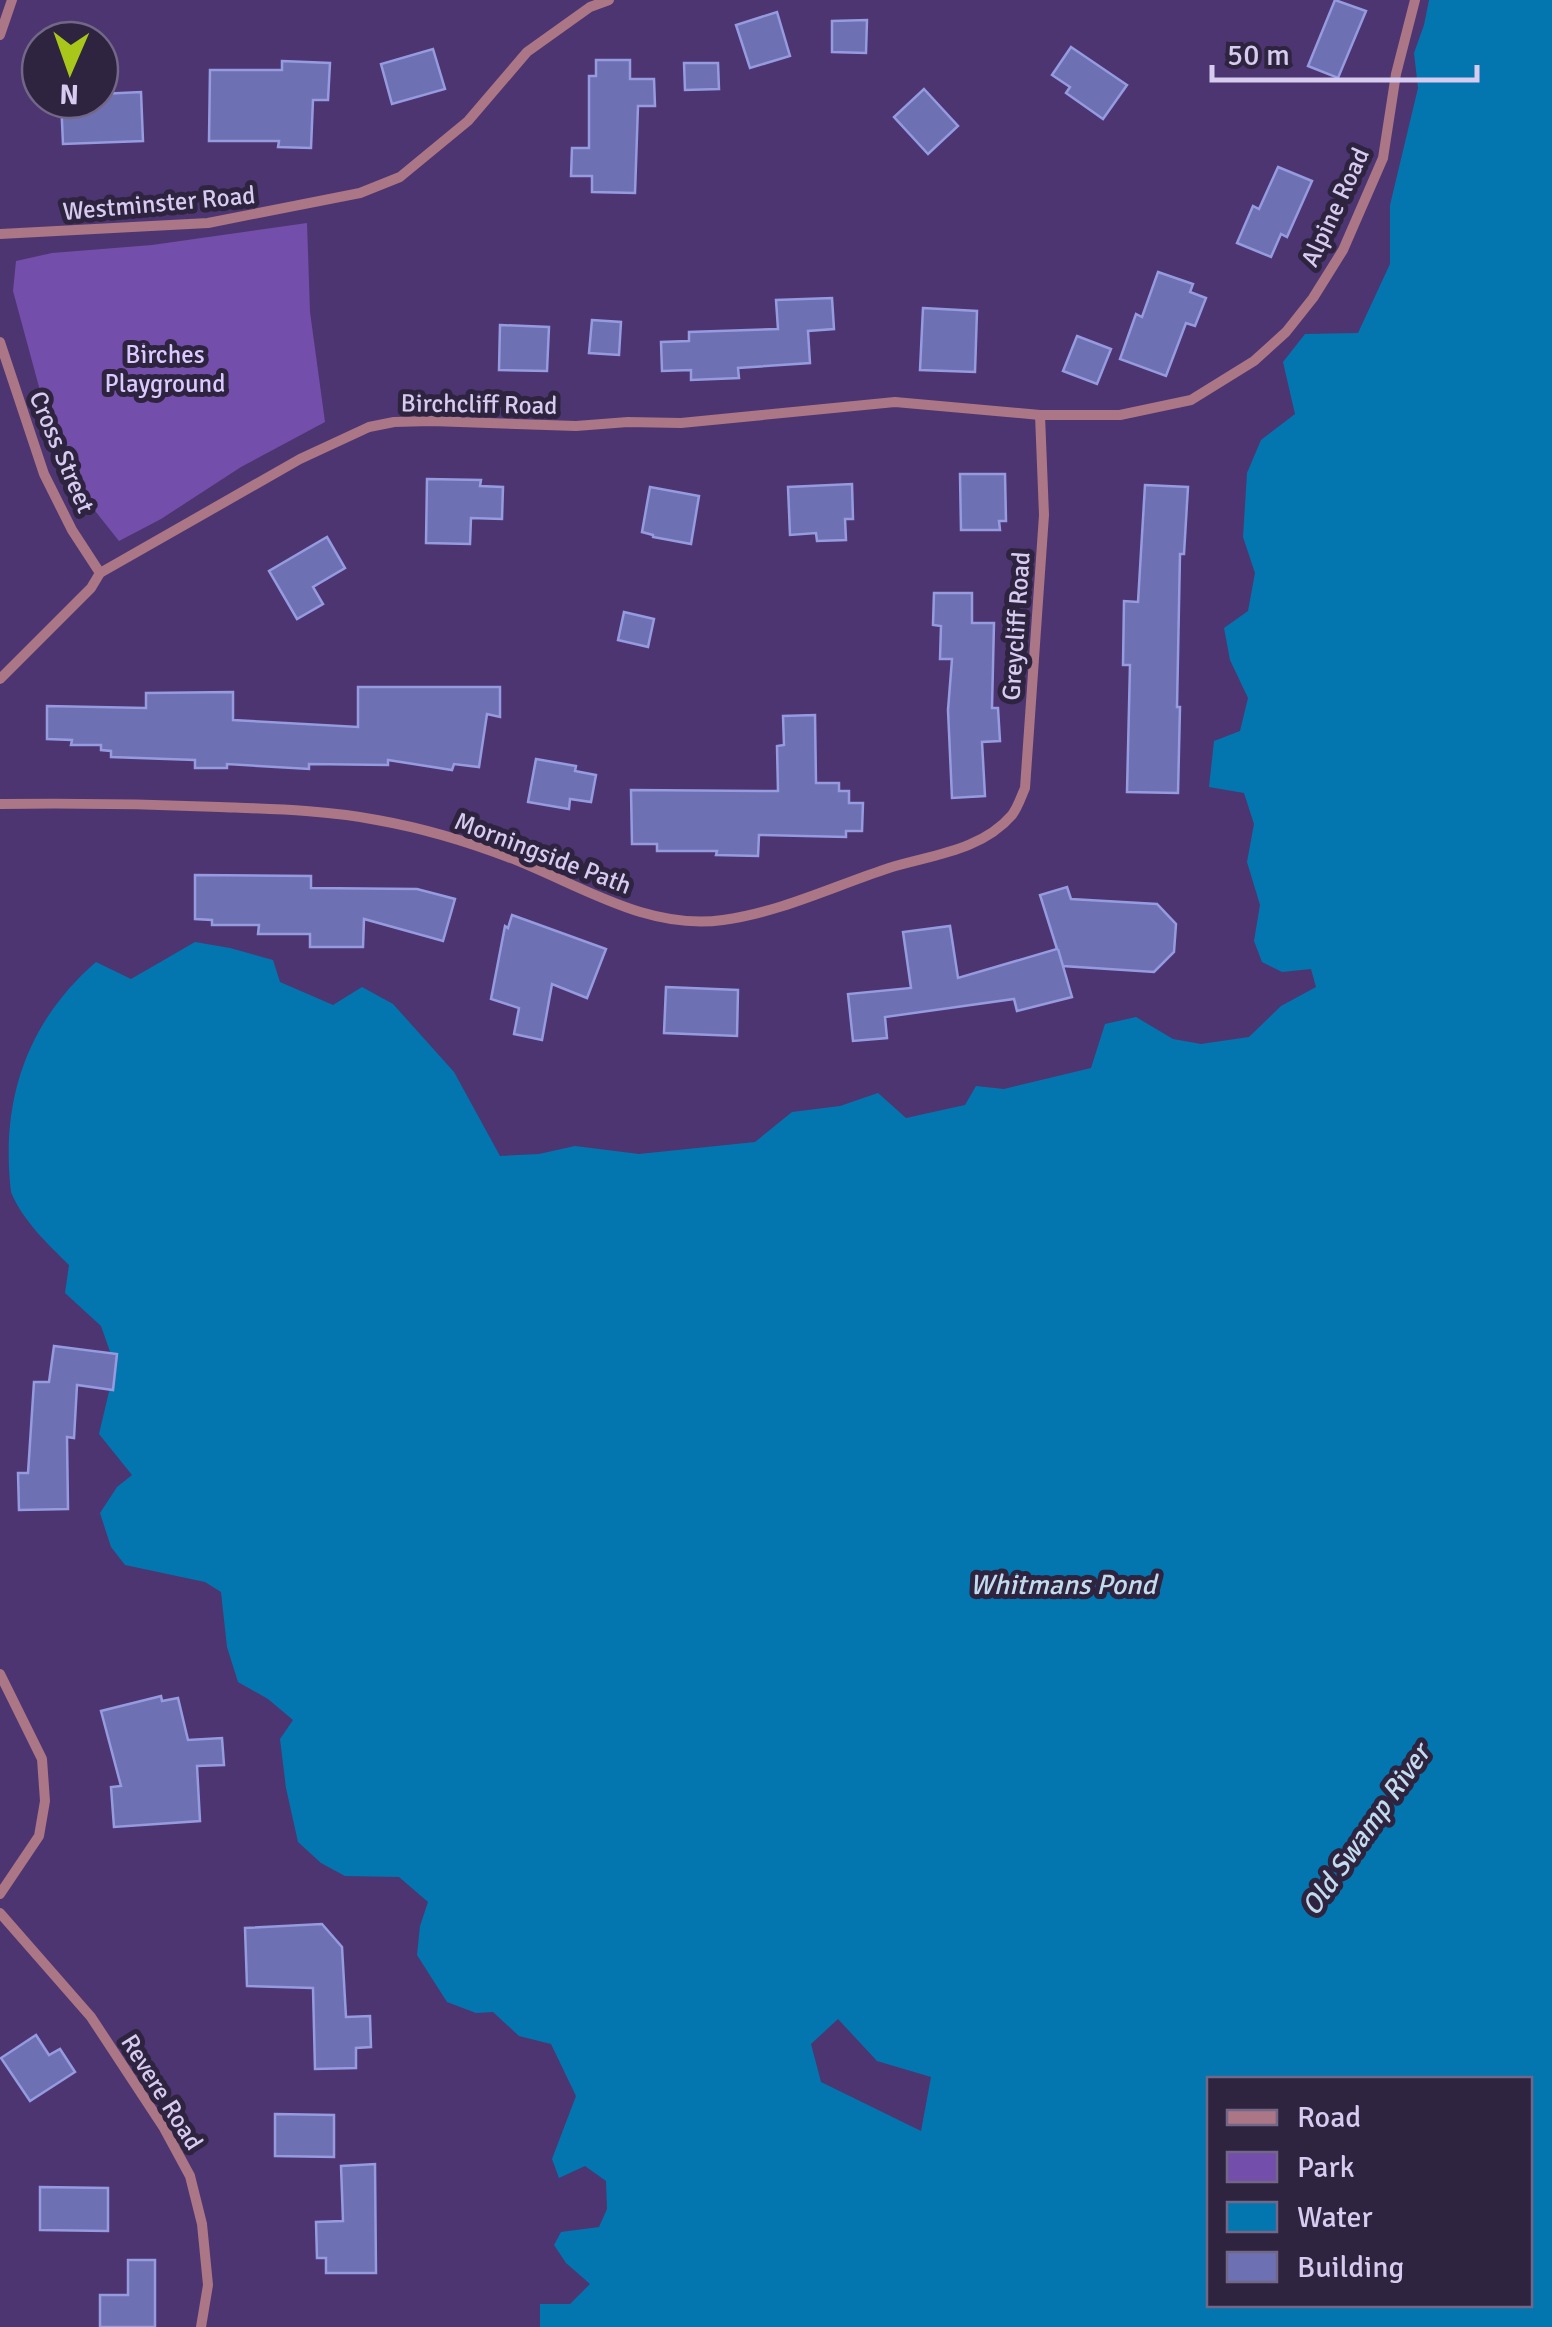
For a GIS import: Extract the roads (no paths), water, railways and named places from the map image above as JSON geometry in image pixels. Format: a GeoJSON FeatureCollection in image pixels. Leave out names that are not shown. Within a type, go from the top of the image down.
{"type":"FeatureCollection","features":[{"type":"Feature","properties":{"kind":"street"},"geometry":{"type":"LineString","coordinates":[[0,35],[12,0]]}},
{"type":"Feature","properties":{"kind":"street","name":"Westminster Road"},"geometry":{"type":"LineString","coordinates":[[0,234],[208,223],[360,193],[400,177],[468,121],[527,52],[590,7],[609,0]]}},
{"type":"Feature","properties":{"kind":"street","name":"Alpine Road"},"geometry":{"type":"LineString","coordinates":[[1040,415],[1120,415],[1191,400],[1254,361],[1286,332],[1313,298],[1342,250],[1383,158],[1396,74],[1415,0]]}},
{"type":"Feature","properties":{"kind":"street","name":"Cross Street"},"geometry":{"type":"LineString","coordinates":[[0,342],[44,474],[72,530],[100,572]]}},
{"type":"Feature","properties":{"kind":"street","name":"Birchcliff Road"},"geometry":{"type":"LineString","coordinates":[[0,679],[92,588],[100,572],[300,459],[369,427],[431,420],[576,426],[681,423],[895,402],[1040,415]]}},
{"type":"Feature","properties":{"kind":"street","name":"Greycliff Road"},"geometry":{"type":"LineString","coordinates":[[996,830],[1014,812],[1025,788],[1044,514],[1040,415]]}},
{"type":"Feature","properties":{"kind":"street","name":"Morningside Path"},"geometry":{"type":"LineString","coordinates":[[0,804],[109,802],[316,810],[379,820],[440,834],[510,857],[616,905],[696,921],[721,921],[770,911],[890,868],[968,846],[996,830]]}},
{"type":"Feature","properties":{"kind":"street"},"geometry":{"type":"LineString","coordinates":[[0,1674],[42,1759],[45,1800],[39,1836],[0,1894]]}},
{"type":"Feature","properties":{"kind":"street","name":"Revere Road"},"geometry":{"type":"LineString","coordinates":[[0,1914],[91,2017],[164,2128],[190,2176],[202,2224],[208,2284],[201,2327]]}},
{"type":"Feature","properties":{"kind":"water","name":"Whitmans Pond"},"geometry":{"type":"Polygon","coordinates":[[[1429,0],[1552,0],[1552,2327],[540,2327],[540,2304],[570,2304],[590,2284],[566,2263],[554,2245],[561,2232],[599,2227],[607,2209],[606,2181],[585,2166],[559,2178],[552,2159],[576,2096],[551,2044],[519,2036],[493,2012],[476,2013],[447,2002],[417,1955],[428,1902],[399,1877],[345,1876],[321,1863],[298,1842],[280,1739],[293,1720],[268,1699],[238,1682],[227,1647],[221,1592],[205,1582],[125,1565],[111,1547],[100,1513],[117,1487],[132,1475],[99,1434],[115,1366],[101,1326],[65,1293],[69,1265],[29,1222],[11,1192],[10,1125],[24,1064],[52,1010],[96,962],[131,979],[195,942],[273,960],[280,982],[333,1005],[362,987],[393,1004],[454,1072],[500,1156],[539,1154],[575,1146],[639,1154],[755,1142],[792,1112],[840,1106],[878,1093],[906,1118],[965,1105],[976,1086],[1004,1089],[1091,1068],[1105,1024],[1136,1017],[1173,1039],[1201,1044],[1249,1037],[1281,1006],[1316,987],[1311,969],[1282,972],[1262,962],[1254,941],[1260,905],[1247,862],[1254,824],[1244,793],[1209,787],[1214,741],[1240,731],[1248,698],[1230,660],[1224,628],[1248,611],[1255,573],[1243,537],[1247,473],[1261,440],[1295,414],[1283,362],[1305,334],[1358,333],[1390,264],[1390,205],[1418,88],[1414,53],[1429,0]],[[838,2019],[811,2044],[821,2082],[921,2131],[931,2077],[877,2061],[838,2019]]]}},
{"type":"Feature","properties":{"kind":"park label","name":"Birches Playground"},"geometry":{"type":"Point","coordinates":[165,368]}},
{"type":"Feature","properties":{"kind":"water label","name":"Old Swamp River"},"geometry":{"type":"Point","coordinates":[1366,1830]}}]}
